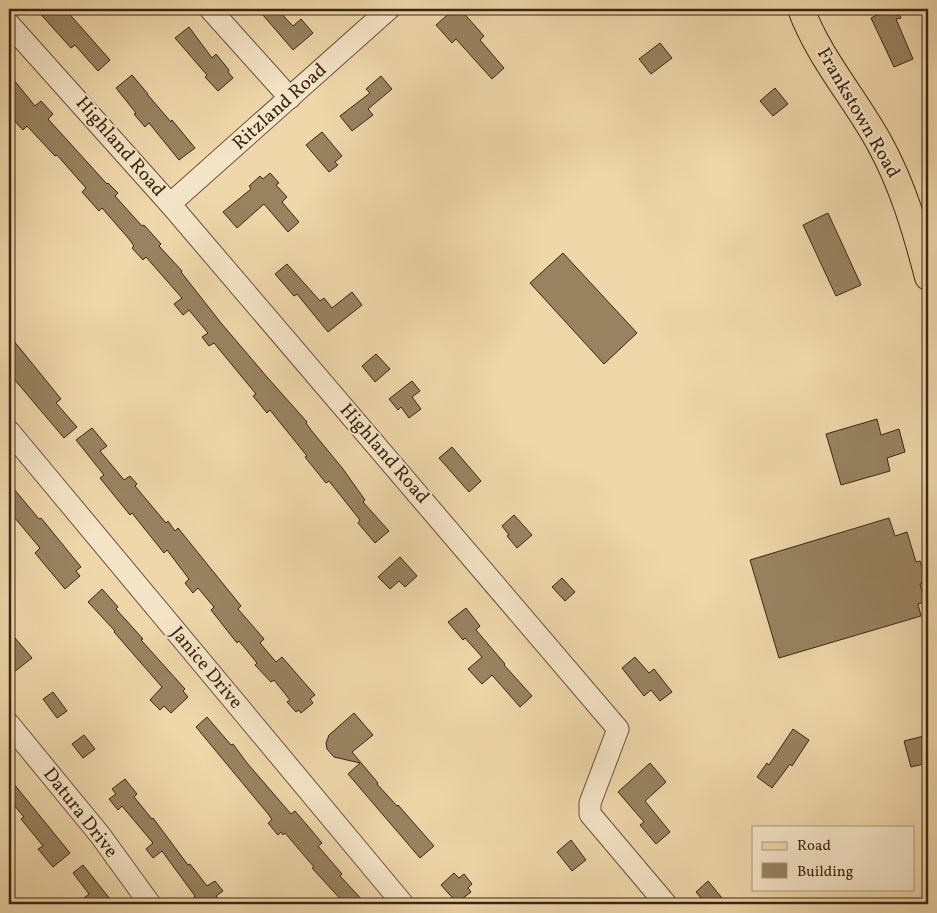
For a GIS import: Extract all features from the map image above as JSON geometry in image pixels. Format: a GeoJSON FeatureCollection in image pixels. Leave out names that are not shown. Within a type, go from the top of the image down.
{"type":"FeatureCollection","features":[{"type":"Feature","properties":{"kind":"main road","name":"Frankstown Road"},"geometry":{"type":"LineString","coordinates":[[801,9],[820,49],[859,108],[897,177],[917,232],[928,277]]}},
{"type":"Feature","properties":{"kind":"street"},"geometry":{"type":"LineString","coordinates":[[210,9],[290,98]]}},
{"type":"Feature","properties":{"kind":"street","name":"Ritzland Road"},"geometry":{"type":"LineString","coordinates":[[170,204],[389,9]]}},
{"type":"Feature","properties":{"kind":"street","name":"Highland Road"},"geometry":{"type":"LineString","coordinates":[[9,24],[170,204],[618,729],[590,803],[590,814],[666,904]]}},
{"type":"Feature","properties":{"kind":"street","name":"Janice Drive"},"geometry":{"type":"LineString","coordinates":[[12,441],[403,904]]}},
{"type":"Feature","properties":{"kind":"street","name":"Datura Drive"},"geometry":{"type":"LineString","coordinates":[[9,724],[100,835],[150,904]]}},
{"type":"Feature","properties":{"kind":"building"},"geometry":{"type":"Polygon","coordinates":[[[36,9],[65,9],[110,60],[98,71],[75,45],[71,48],[36,9]]]}},
{"type":"Feature","properties":{"kind":"building"},"geometry":{"type":"Polygon","coordinates":[[[269,9],[277,9],[293,26],[301,19],[313,33],[293,50],[262,14],[269,9]]]}},
{"type":"Feature","properties":{"kind":"building"},"geometry":{"type":"Polygon","coordinates":[[[454,9],[460,9],[484,36],[480,40],[504,68],[492,79],[456,39],[452,43],[436,25],[454,9]]]}},
{"type":"Feature","properties":{"kind":"building"},"geometry":{"type":"Polygon","coordinates":[[[877,9],[897,9],[901,18],[896,19],[913,59],[894,67],[871,18],[879,14],[877,9]]]}},
{"type":"Feature","properties":{"kind":"building"},"geometry":{"type":"Polygon","coordinates":[[[189,27],[212,58],[216,54],[233,78],[218,91],[205,77],[207,75],[175,38],[189,27]]]}},
{"type":"Feature","properties":{"kind":"building"},"geometry":{"type":"Polygon","coordinates":[[[660,43],[672,58],[651,74],[639,59],[660,43]]]}},
{"type":"Feature","properties":{"kind":"building"},"geometry":{"type":"Polygon","coordinates":[[[9,74],[35,106],[41,101],[53,114],[48,119],[107,184],[118,193],[115,196],[161,244],[159,246],[182,271],[221,323],[307,422],[311,430],[343,469],[365,500],[363,502],[389,531],[375,543],[358,523],[360,520],[329,481],[326,483],[270,410],[267,413],[253,396],[256,394],[214,343],[209,346],[202,337],[208,333],[189,310],[183,315],[174,304],[182,298],[146,257],[143,260],[132,248],[134,246],[129,239],[102,208],[99,211],[82,192],[86,188],[57,155],[55,156],[27,126],[23,130],[9,115],[9,74]]]}},
{"type":"Feature","properties":{"kind":"building"},"geometry":{"type":"Polygon","coordinates":[[[132,75],[195,148],[179,160],[149,123],[145,127],[116,88],[132,75]]]}},
{"type":"Feature","properties":{"kind":"building"},"geometry":{"type":"Polygon","coordinates":[[[381,76],[392,89],[368,109],[373,115],[352,131],[340,116],[370,93],[366,89],[381,76]]]}},
{"type":"Feature","properties":{"kind":"building"},"geometry":{"type":"Polygon","coordinates":[[[775,88],[788,104],[773,116],[760,101],[775,88]]]}},
{"type":"Feature","properties":{"kind":"building"},"geometry":{"type":"Polygon","coordinates":[[[322,132],[342,156],[335,162],[338,165],[329,172],[306,145],[322,132]]]}},
{"type":"Feature","properties":{"kind":"building"},"geometry":{"type":"Polygon","coordinates":[[[270,173],[279,183],[276,185],[287,197],[282,202],[299,222],[288,232],[264,204],[237,228],[223,212],[251,189],[249,186],[260,176],[263,179],[270,173]]]}},
{"type":"Feature","properties":{"kind":"building"},"geometry":{"type":"Polygon","coordinates":[[[828,213],[861,285],[836,296],[803,225],[828,213]]]}},
{"type":"Feature","properties":{"kind":"building"},"geometry":{"type":"Polygon","coordinates":[[[563,253],[637,333],[604,364],[530,283],[563,253]]]}},
{"type":"Feature","properties":{"kind":"building"},"geometry":{"type":"Polygon","coordinates":[[[287,264],[320,301],[324,298],[332,308],[352,292],[362,305],[328,332],[297,294],[294,296],[275,274],[287,264]]]}},
{"type":"Feature","properties":{"kind":"building"},"geometry":{"type":"Polygon","coordinates":[[[9,335],[61,399],[56,403],[77,427],[64,438],[9,373],[9,335]]]}},
{"type":"Feature","properties":{"kind":"building"},"geometry":{"type":"Polygon","coordinates":[[[376,354],[390,369],[375,382],[362,366],[376,354]]]}},
{"type":"Feature","properties":{"kind":"building"},"geometry":{"type":"Polygon","coordinates":[[[412,381],[420,391],[412,397],[421,409],[409,418],[401,407],[398,410],[389,399],[412,381]]]}},
{"type":"Feature","properties":{"kind":"building"},"geometry":{"type":"Polygon","coordinates":[[[877,419],[881,435],[899,429],[905,452],[887,458],[890,471],[841,485],[826,434],[877,419]]]}},
{"type":"Feature","properties":{"kind":"building"},"geometry":{"type":"Polygon","coordinates":[[[92,428],[107,446],[100,451],[124,480],[130,476],[137,484],[135,486],[166,523],[168,521],[175,531],[178,528],[241,606],[238,609],[264,639],[260,643],[276,662],[282,657],[315,695],[310,699],[313,703],[301,713],[299,710],[296,712],[287,702],[290,700],[274,680],[271,682],[255,665],[257,663],[239,641],[237,643],[211,610],[214,607],[198,588],[193,593],[185,583],[189,579],[167,550],[164,553],[132,513],[130,515],[100,478],[104,475],[76,440],[92,428]]]}},
{"type":"Feature","properties":{"kind":"building"},"geometry":{"type":"Polygon","coordinates":[[[452,447],[481,481],[469,492],[439,458],[452,447]]]}},
{"type":"Feature","properties":{"kind":"building"},"geometry":{"type":"Polygon","coordinates":[[[9,483],[39,519],[41,518],[81,567],[76,571],[80,576],[65,589],[35,553],[40,548],[9,511],[9,483]]]}},
{"type":"Feature","properties":{"kind":"building"},"geometry":{"type":"Polygon","coordinates":[[[514,515],[532,535],[517,548],[507,536],[509,535],[502,526],[514,515]]]}},
{"type":"Feature","properties":{"kind":"building"},"geometry":{"type":"Polygon","coordinates":[[[889,518],[895,536],[907,532],[916,562],[920,561],[927,582],[920,584],[925,602],[918,604],[921,616],[779,658],[750,560],[889,518]]]}},
{"type":"Feature","properties":{"kind":"building"},"geometry":{"type":"Polygon","coordinates":[[[400,557],[417,576],[405,587],[399,581],[390,589],[378,577],[400,557]]]}},
{"type":"Feature","properties":{"kind":"building"},"geometry":{"type":"Polygon","coordinates":[[[562,578],[575,592],[565,601],[552,587],[562,578]]]}},
{"type":"Feature","properties":{"kind":"building"},"geometry":{"type":"Polygon","coordinates":[[[102,589],[118,607],[116,609],[143,639],[141,640],[185,689],[183,691],[188,697],[171,713],[164,706],[160,710],[150,700],[162,687],[88,602],[102,589]]]}},
{"type":"Feature","properties":{"kind":"building"},"geometry":{"type":"Polygon","coordinates":[[[466,608],[480,626],[476,630],[532,696],[520,707],[492,675],[482,684],[468,669],[482,657],[465,638],[463,640],[448,622],[466,608]]]}},
{"type":"Feature","properties":{"kind":"building"},"geometry":{"type":"Polygon","coordinates":[[[9,631],[32,658],[14,672],[9,665],[9,631]]]}},
{"type":"Feature","properties":{"kind":"building"},"geometry":{"type":"Polygon","coordinates":[[[635,657],[649,673],[654,669],[672,692],[660,701],[651,690],[644,696],[622,668],[635,657]]]}},
{"type":"Feature","properties":{"kind":"building"},"geometry":{"type":"Polygon","coordinates":[[[53,692],[67,711],[57,718],[43,699],[53,692]]]}},
{"type":"Feature","properties":{"kind":"building"},"geometry":{"type":"Polygon","coordinates":[[[354,713],[373,735],[352,752],[377,784],[434,846],[420,858],[348,774],[360,763],[334,757],[327,749],[326,743],[329,735],[354,713]]]}},
{"type":"Feature","properties":{"kind":"building"},"geometry":{"type":"Polygon","coordinates":[[[207,717],[231,745],[233,744],[291,814],[295,811],[322,843],[318,846],[342,874],[340,876],[366,904],[345,904],[312,868],[314,867],[285,833],[283,835],[281,832],[278,835],[268,823],[272,820],[269,815],[196,727],[207,717]]]}},
{"type":"Feature","properties":{"kind":"building"},"geometry":{"type":"Polygon","coordinates":[[[793,729],[809,740],[792,766],[790,764],[772,788],[757,777],[767,763],[769,765],[793,729]]]}},
{"type":"Feature","properties":{"kind":"building"},"geometry":{"type":"Polygon","coordinates":[[[84,735],[95,749],[83,758],[72,744],[84,735]]]}},
{"type":"Feature","properties":{"kind":"building"},"geometry":{"type":"Polygon","coordinates":[[[924,736],[928,763],[911,767],[904,741],[924,736]]]}},
{"type":"Feature","properties":{"kind":"building"},"geometry":{"type":"Polygon","coordinates":[[[650,763],[666,782],[645,801],[670,832],[656,844],[640,825],[644,822],[618,792],[650,763]]]}},
{"type":"Feature","properties":{"kind":"building"},"geometry":{"type":"Polygon","coordinates":[[[9,778],[70,853],[53,867],[38,849],[43,846],[21,819],[24,817],[9,799],[9,778]]]}},
{"type":"Feature","properties":{"kind":"building"},"geometry":{"type":"Polygon","coordinates":[[[125,779],[137,794],[134,797],[153,818],[188,865],[190,864],[207,886],[215,881],[223,891],[216,896],[223,904],[199,904],[162,851],[153,858],[146,849],[153,843],[122,806],[118,810],[109,799],[116,794],[112,789],[125,779]]]}},
{"type":"Feature","properties":{"kind":"building"},"geometry":{"type":"Polygon","coordinates":[[[571,840],[586,860],[572,871],[557,852],[571,840]]]}},
{"type":"Feature","properties":{"kind":"building"},"geometry":{"type":"Polygon","coordinates":[[[83,865],[110,899],[103,904],[89,904],[84,898],[89,894],[73,873],[83,865]]]}},
{"type":"Feature","properties":{"kind":"building"},"geometry":{"type":"Polygon","coordinates":[[[454,873],[459,878],[464,874],[472,884],[468,888],[471,892],[457,903],[441,885],[454,873]]]}},
{"type":"Feature","properties":{"kind":"building"},"geometry":{"type":"Polygon","coordinates":[[[708,881],[727,904],[706,904],[696,892],[708,881]]]}}]}
